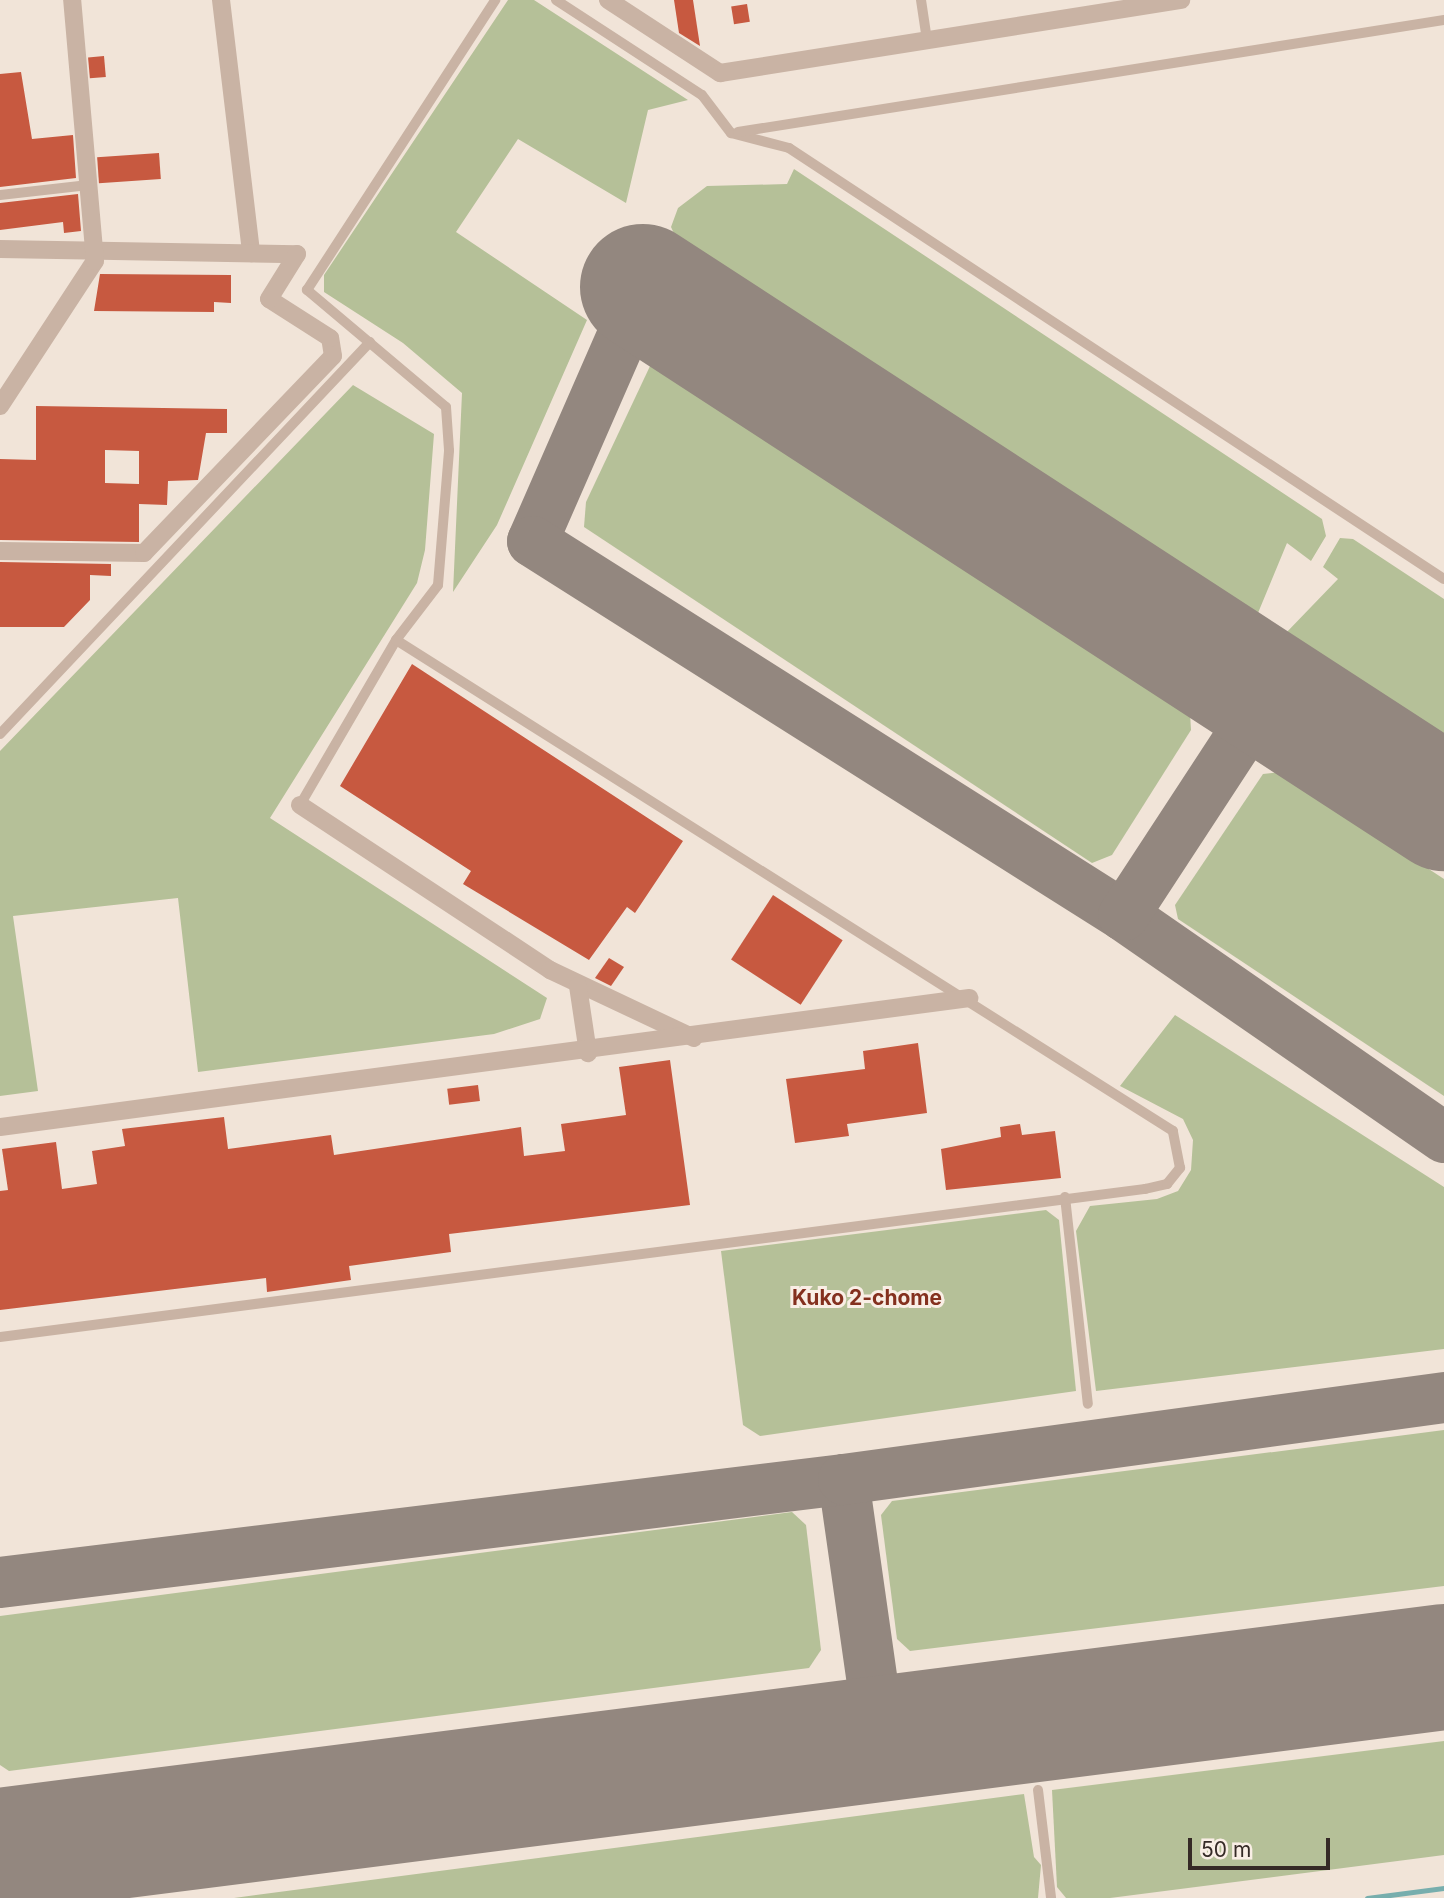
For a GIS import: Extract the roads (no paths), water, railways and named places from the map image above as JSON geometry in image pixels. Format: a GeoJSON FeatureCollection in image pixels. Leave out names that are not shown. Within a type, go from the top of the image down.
{"type":"FeatureCollection","features":[{"type":"Feature","properties":{"kind":"street"},"geometry":{"type":"LineString","coordinates":[[0,406],[95,261],[72,0]]}},
{"type":"Feature","properties":{"kind":"street"},"geometry":{"type":"LineString","coordinates":[[221,0],[251,253]]}},
{"type":"Feature","properties":{"kind":"street"},"geometry":{"type":"LineString","coordinates":[[608,0],[720,73],[1181,0]]}},
{"type":"Feature","properties":{"kind":"street"},"geometry":{"type":"LineString","coordinates":[[0,249],[297,254],[268,299],[330,338],[333,356],[144,553],[0,551]]}},
{"type":"Feature","properties":{"kind":"street"},"geometry":{"type":"LineString","coordinates":[[300,805],[578,986],[694,1038]]}},
{"type":"Feature","properties":{"kind":"street"},"geometry":{"type":"LineString","coordinates":[[578,986],[588,1053]]}},
{"type":"Feature","properties":{"kind":"street"},"geometry":{"type":"LineString","coordinates":[[0,1128],[588,1053],[969,998]]}},
{"type":"Feature","properties":{"kind":"lane"},"geometry":{"type":"LineString","coordinates":[[300,805],[396,640],[438,585],[446,407],[307,290],[495,0]]}},
{"type":"Feature","properties":{"kind":"lane"},"geometry":{"type":"LineString","coordinates":[[556,0],[702,95],[731,133],[789,148],[1444,579]]}},
{"type":"Feature","properties":{"kind":"lane"},"geometry":{"type":"LineString","coordinates":[[920,0],[927,40]]}},
{"type":"Feature","properties":{"kind":"lane"},"geometry":{"type":"LineString","coordinates":[[731,133],[1444,20]]}},
{"type":"Feature","properties":{"kind":"lane"},"geometry":{"type":"LineString","coordinates":[[0,195],[88,185]]}},
{"type":"Feature","properties":{"kind":"lane"},"geometry":{"type":"LineString","coordinates":[[0,734],[370,342]]}},
{"type":"Feature","properties":{"kind":"lane"},"geometry":{"type":"LineString","coordinates":[[0,1337],[1167,1184],[1180,1168],[1173,1131],[969,998],[396,640]]}},
{"type":"Feature","properties":{"kind":"lane"},"geometry":{"type":"LineString","coordinates":[[1065,1197],[1088,1404]]}},
{"type":"Feature","properties":{"kind":"lane"},"geometry":{"type":"LineString","coordinates":[[1038,1790],[1051,1898]]}},
{"type":"Feature","properties":{"kind":"waterway"},"geometry":{"type":"LineString","coordinates":[[1367,1898],[1444,1888]]}},
{"type":"Feature","properties":{"kind":"district","name":"Kuko 2-chome"},"geometry":{"type":"Point","coordinates":[867,1298]}}]}
